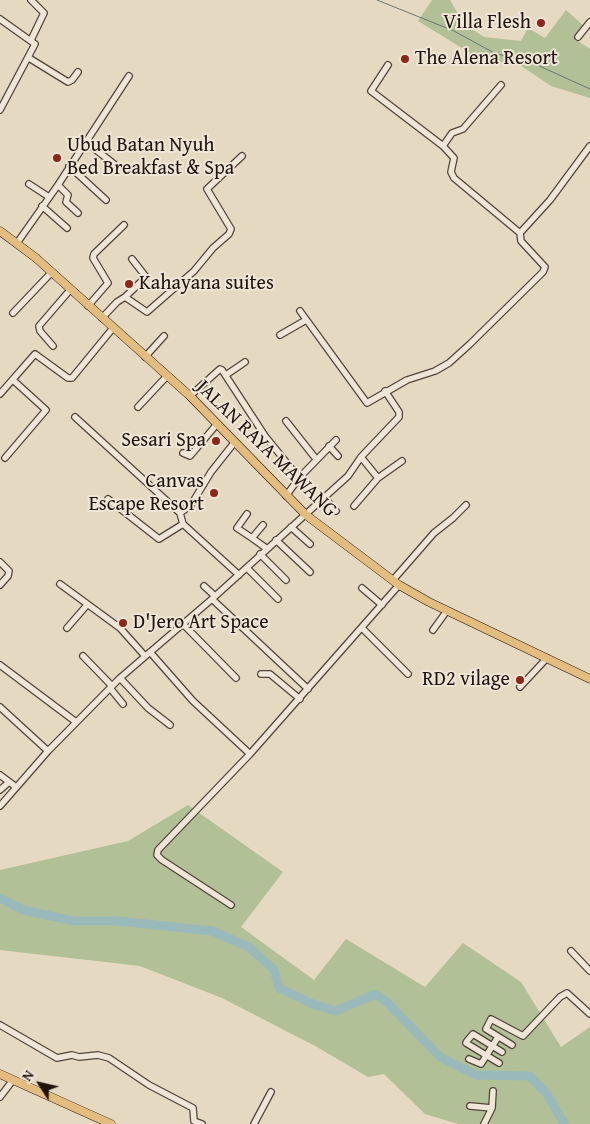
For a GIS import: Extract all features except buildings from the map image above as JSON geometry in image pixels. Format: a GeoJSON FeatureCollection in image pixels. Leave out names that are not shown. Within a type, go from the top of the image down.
{"type":"FeatureCollection","features":[{"type":"Feature","properties":{"kind":"main road","name":"JALAN RAYA MAWANG"},"geometry":{"type":"LineString","coordinates":[[0,231],[17,243],[190,396],[286,496],[306,514],[396,582],[446,612],[590,679]]}},
{"type":"Feature","properties":{"kind":"main road"},"geometry":{"type":"LineString","coordinates":[[0,1074],[95,1121],[111,1124]]}},
{"type":"Feature","properties":{"kind":"street"},"geometry":{"type":"LineString","coordinates":[[30,0],[44,13],[31,40]]}},
{"type":"Feature","properties":{"kind":"street"},"geometry":{"type":"LineString","coordinates":[[0,19],[35,44],[0,110]]}},
{"type":"Feature","properties":{"kind":"street"},"geometry":{"type":"LineString","coordinates":[[578,37],[590,22]]}},
{"type":"Feature","properties":{"kind":"street"},"geometry":{"type":"LineString","coordinates":[[29,58],[64,80],[72,80],[78,72]]}},
{"type":"Feature","properties":{"kind":"street"},"geometry":{"type":"LineString","coordinates":[[300,311],[367,403],[384,391],[449,363],[543,272],[545,267],[521,241],[520,234],[454,178],[451,172],[454,158],[443,146],[371,91],[388,65]]}},
{"type":"Feature","properties":{"kind":"street"},"geometry":{"type":"LineString","coordinates":[[17,243],[58,185],[129,76]]}},
{"type":"Feature","properties":{"kind":"street"},"geometry":{"type":"LineString","coordinates":[[443,146],[452,134],[463,128],[502,86]]}},
{"type":"Feature","properties":{"kind":"street"},"geometry":{"type":"LineString","coordinates":[[86,142],[114,164]]}},
{"type":"Feature","properties":{"kind":"street"},"geometry":{"type":"LineString","coordinates":[[520,234],[550,200],[590,146]]}},
{"type":"Feature","properties":{"kind":"street"},"geometry":{"type":"LineString","coordinates":[[124,297],[147,312],[194,272],[210,251],[229,234],[231,229],[208,189],[242,156]]}},
{"type":"Feature","properties":{"kind":"street"},"geometry":{"type":"LineString","coordinates":[[69,166],[106,200]]}},
{"type":"Feature","properties":{"kind":"street"},"geometry":{"type":"LineString","coordinates":[[29,184],[49,197]]}},
{"type":"Feature","properties":{"kind":"street"},"geometry":{"type":"LineString","coordinates":[[58,185],[68,194],[66,202],[78,213]]}},
{"type":"Feature","properties":{"kind":"street"},"geometry":{"type":"LineString","coordinates":[[42,206],[67,228]]}},
{"type":"Feature","properties":{"kind":"street"},"geometry":{"type":"LineString","coordinates":[[88,306],[108,282],[93,258],[94,254],[124,225]]}},
{"type":"Feature","properties":{"kind":"street"},"geometry":{"type":"LineString","coordinates":[[102,318],[116,302],[146,277],[132,259]]}},
{"type":"Feature","properties":{"kind":"street"},"geometry":{"type":"LineString","coordinates":[[13,313],[51,273]]}},
{"type":"Feature","properties":{"kind":"street"},"geometry":{"type":"LineString","coordinates":[[53,346],[40,331],[39,326],[70,290]]}},
{"type":"Feature","properties":{"kind":"street"},"geometry":{"type":"LineString","coordinates":[[280,335],[306,320]]}},
{"type":"Feature","properties":{"kind":"street"},"geometry":{"type":"LineString","coordinates":[[0,394],[35,354],[68,378],[72,378],[113,328]]}},
{"type":"Feature","properties":{"kind":"street"},"geometry":{"type":"LineString","coordinates":[[145,357],[164,336]]}},
{"type":"Feature","properties":{"kind":"street"},"geometry":{"type":"LineString","coordinates":[[226,375],[245,362]]}},
{"type":"Feature","properties":{"kind":"street"},"geometry":{"type":"LineString","coordinates":[[190,396],[220,370],[226,375],[265,436],[299,478]]}},
{"type":"Feature","properties":{"kind":"street"},"geometry":{"type":"LineString","coordinates":[[138,407],[167,376]]}},
{"type":"Feature","properties":{"kind":"street"},"geometry":{"type":"LineString","coordinates":[[5,458],[46,410],[13,380]]}},
{"type":"Feature","properties":{"kind":"street"},"geometry":{"type":"LineString","coordinates":[[0,806],[48,751],[120,678],[214,598],[266,548],[348,476],[361,457],[399,417],[399,412],[384,391]]}},
{"type":"Feature","properties":{"kind":"street"},"geometry":{"type":"LineString","coordinates":[[75,417],[180,513],[183,524],[239,575]]}},
{"type":"Feature","properties":{"kind":"street"},"geometry":{"type":"LineString","coordinates":[[286,421],[316,460]]}},
{"type":"Feature","properties":{"kind":"street"},"geometry":{"type":"LineString","coordinates":[[183,453],[190,456],[217,424]]}},
{"type":"Feature","properties":{"kind":"street"},"geometry":{"type":"LineString","coordinates":[[286,496],[299,478],[336,440]]}},
{"type":"Feature","properties":{"kind":"street"},"geometry":{"type":"LineString","coordinates":[[180,513],[191,505],[211,472],[234,443]]}},
{"type":"Feature","properties":{"kind":"street"},"geometry":{"type":"LineString","coordinates":[[329,446],[338,456]]}},
{"type":"Feature","properties":{"kind":"street"},"geometry":{"type":"LineString","coordinates":[[361,457],[378,478]]}},
{"type":"Feature","properties":{"kind":"street"},"geometry":{"type":"LineString","coordinates":[[354,506],[378,478],[402,461]]}},
{"type":"Feature","properties":{"kind":"street"},"geometry":{"type":"LineString","coordinates":[[324,498],[336,510]]}},
{"type":"Feature","properties":{"kind":"street"},"geometry":{"type":"LineString","coordinates":[[108,499],[158,539],[183,524]]}},
{"type":"Feature","properties":{"kind":"street"},"geometry":{"type":"LineString","coordinates":[[231,905],[162,860],[157,855],[157,851],[197,806],[250,754],[300,699],[382,605],[396,582],[434,533],[454,518],[466,505]]}},
{"type":"Feature","properties":{"kind":"street"},"geometry":{"type":"LineString","coordinates":[[247,514],[237,528],[266,548]]}},
{"type":"Feature","properties":{"kind":"street"},"geometry":{"type":"LineString","coordinates":[[252,538],[263,525]]}},
{"type":"Feature","properties":{"kind":"street"},"geometry":{"type":"LineString","coordinates":[[291,527],[310,544]]}},
{"type":"Feature","properties":{"kind":"street"},"geometry":{"type":"LineString","coordinates":[[276,540],[310,572]]}},
{"type":"Feature","properties":{"kind":"street"},"geometry":{"type":"LineString","coordinates":[[260,554],[286,580]]}},
{"type":"Feature","properties":{"kind":"street"},"geometry":{"type":"LineString","coordinates":[[0,562],[9,574],[0,585]]}},
{"type":"Feature","properties":{"kind":"street"},"geometry":{"type":"LineString","coordinates":[[247,568],[278,599]]}},
{"type":"Feature","properties":{"kind":"street"},"geometry":{"type":"LineString","coordinates":[[60,584],[120,628],[250,754]]}},
{"type":"Feature","properties":{"kind":"street"},"geometry":{"type":"LineString","coordinates":[[204,586],[308,689]]}},
{"type":"Feature","properties":{"kind":"street"},"geometry":{"type":"LineString","coordinates":[[362,588],[382,605]]}},
{"type":"Feature","properties":{"kind":"street"},"geometry":{"type":"LineString","coordinates":[[67,628],[87,605]]}},
{"type":"Feature","properties":{"kind":"street"},"geometry":{"type":"LineString","coordinates":[[433,630],[446,612]]}},
{"type":"Feature","properties":{"kind":"street"},"geometry":{"type":"LineString","coordinates":[[183,624],[236,678]]}},
{"type":"Feature","properties":{"kind":"street"},"geometry":{"type":"LineString","coordinates":[[362,628],[408,674]]}},
{"type":"Feature","properties":{"kind":"street"},"geometry":{"type":"LineString","coordinates":[[83,656],[111,687],[122,704]]}},
{"type":"Feature","properties":{"kind":"street"},"geometry":{"type":"LineString","coordinates":[[520,687],[547,658]]}},
{"type":"Feature","properties":{"kind":"street"},"geometry":{"type":"LineString","coordinates":[[0,665],[76,722]]}},
{"type":"Feature","properties":{"kind":"street"},"geometry":{"type":"LineString","coordinates":[[261,674],[270,674],[300,699]]}},
{"type":"Feature","properties":{"kind":"street"},"geometry":{"type":"LineString","coordinates":[[120,678],[148,708],[170,725]]}},
{"type":"Feature","properties":{"kind":"street"},"geometry":{"type":"LineString","coordinates":[[0,707],[48,751]]}},
{"type":"Feature","properties":{"kind":"street"},"geometry":{"type":"LineString","coordinates":[[0,775],[8,783],[16,786]]}},
{"type":"Feature","properties":{"kind":"street"},"geometry":{"type":"LineString","coordinates":[[0,790],[8,783]]}},
{"type":"Feature","properties":{"kind":"street"},"geometry":{"type":"LineString","coordinates":[[571,951],[590,971]]}},
{"type":"Feature","properties":{"kind":"street"},"geometry":{"type":"LineString","coordinates":[[512,1045],[486,1029],[491,1018],[523,1036],[564,994],[568,995],[590,1014]]}},
{"type":"Feature","properties":{"kind":"street"},"geometry":{"type":"LineString","coordinates":[[0,1024],[57,1058],[72,1055],[79,1057],[98,1055],[108,1058],[149,1086],[193,1108],[194,1121],[202,1124]]}},
{"type":"Feature","properties":{"kind":"street"},"geometry":{"type":"LineString","coordinates":[[499,1063],[466,1043],[470,1035],[473,1034],[502,1052]]}},
{"type":"Feature","properties":{"kind":"street"},"geometry":{"type":"LineString","coordinates":[[469,1059],[481,1064],[498,1037]]}},
{"type":"Feature","properties":{"kind":"street"},"geometry":{"type":"LineString","coordinates":[[0,1098],[13,1080]]}},
{"type":"Feature","properties":{"kind":"street"},"geometry":{"type":"LineString","coordinates":[[484,1124],[492,1108],[493,1091]]}},
{"type":"Feature","properties":{"kind":"street"},"geometry":{"type":"LineString","coordinates":[[254,1124],[271,1092]]}},
{"type":"Feature","properties":{"kind":"street"},"geometry":{"type":"LineString","coordinates":[[470,1106],[492,1108]]}},
{"type":"Feature","properties":{"kind":"green space"},"geometry":{"type":"Polygon","coordinates":[[[432,0],[450,0],[464,24],[484,37],[521,41],[528,28],[545,38],[566,10],[584,26],[575,39],[590,49],[590,98],[551,86],[511,59],[491,66],[418,21],[432,0]]]}},
{"type":"Feature","properties":{"kind":"green space"},"geometry":{"type":"Polygon","coordinates":[[[188,805],[283,872],[241,927],[314,980],[346,939],[425,987],[463,943],[521,982],[561,1047],[590,1027],[590,1124],[458,1124],[425,1114],[384,1074],[368,1077],[317,1047],[222,998],[140,966],[0,950],[0,870],[128,841],[188,805]]]}},
{"type":"Feature","properties":{"kind":"waterway"},"geometry":{"type":"LineString","coordinates":[[377,0],[454,31],[496,54],[524,59],[590,89]]}},
{"type":"Feature","properties":{"kind":"waterway"},"geometry":{"type":"LineString","coordinates":[[0,898],[23,910],[74,921],[118,921],[212,931],[249,947],[274,970],[279,988],[313,1004],[336,1011],[375,994],[388,1003],[440,1057],[476,1075],[530,1076],[547,1094],[564,1124]]}},
{"type":"Feature","properties":{"kind":"place","name":"Villa Flesh"},"geometry":{"type":"Point","coordinates":[541,23]}},
{"type":"Feature","properties":{"kind":"place","name":"The Alena Resort"},"geometry":{"type":"Point","coordinates":[405,59]}},
{"type":"Feature","properties":{"kind":"place","name":"Ubud Batan Nyuh Bed Breakfast & Spa"},"geometry":{"type":"Point","coordinates":[57,158]}},
{"type":"Feature","properties":{"kind":"place","name":"Kahayana suites"},"geometry":{"type":"Point","coordinates":[129,284]}},
{"type":"Feature","properties":{"kind":"place","name":"Sesari Spa"},"geometry":{"type":"Point","coordinates":[216,441]}},
{"type":"Feature","properties":{"kind":"place","name":"Canvas Escape Resort"},"geometry":{"type":"Point","coordinates":[214,493]}},
{"type":"Feature","properties":{"kind":"place","name":"D'Jero Art Space"},"geometry":{"type":"Point","coordinates":[123,623]}},
{"type":"Feature","properties":{"kind":"place","name":"RD2 vilage"},"geometry":{"type":"Point","coordinates":[520,680]}}]}
